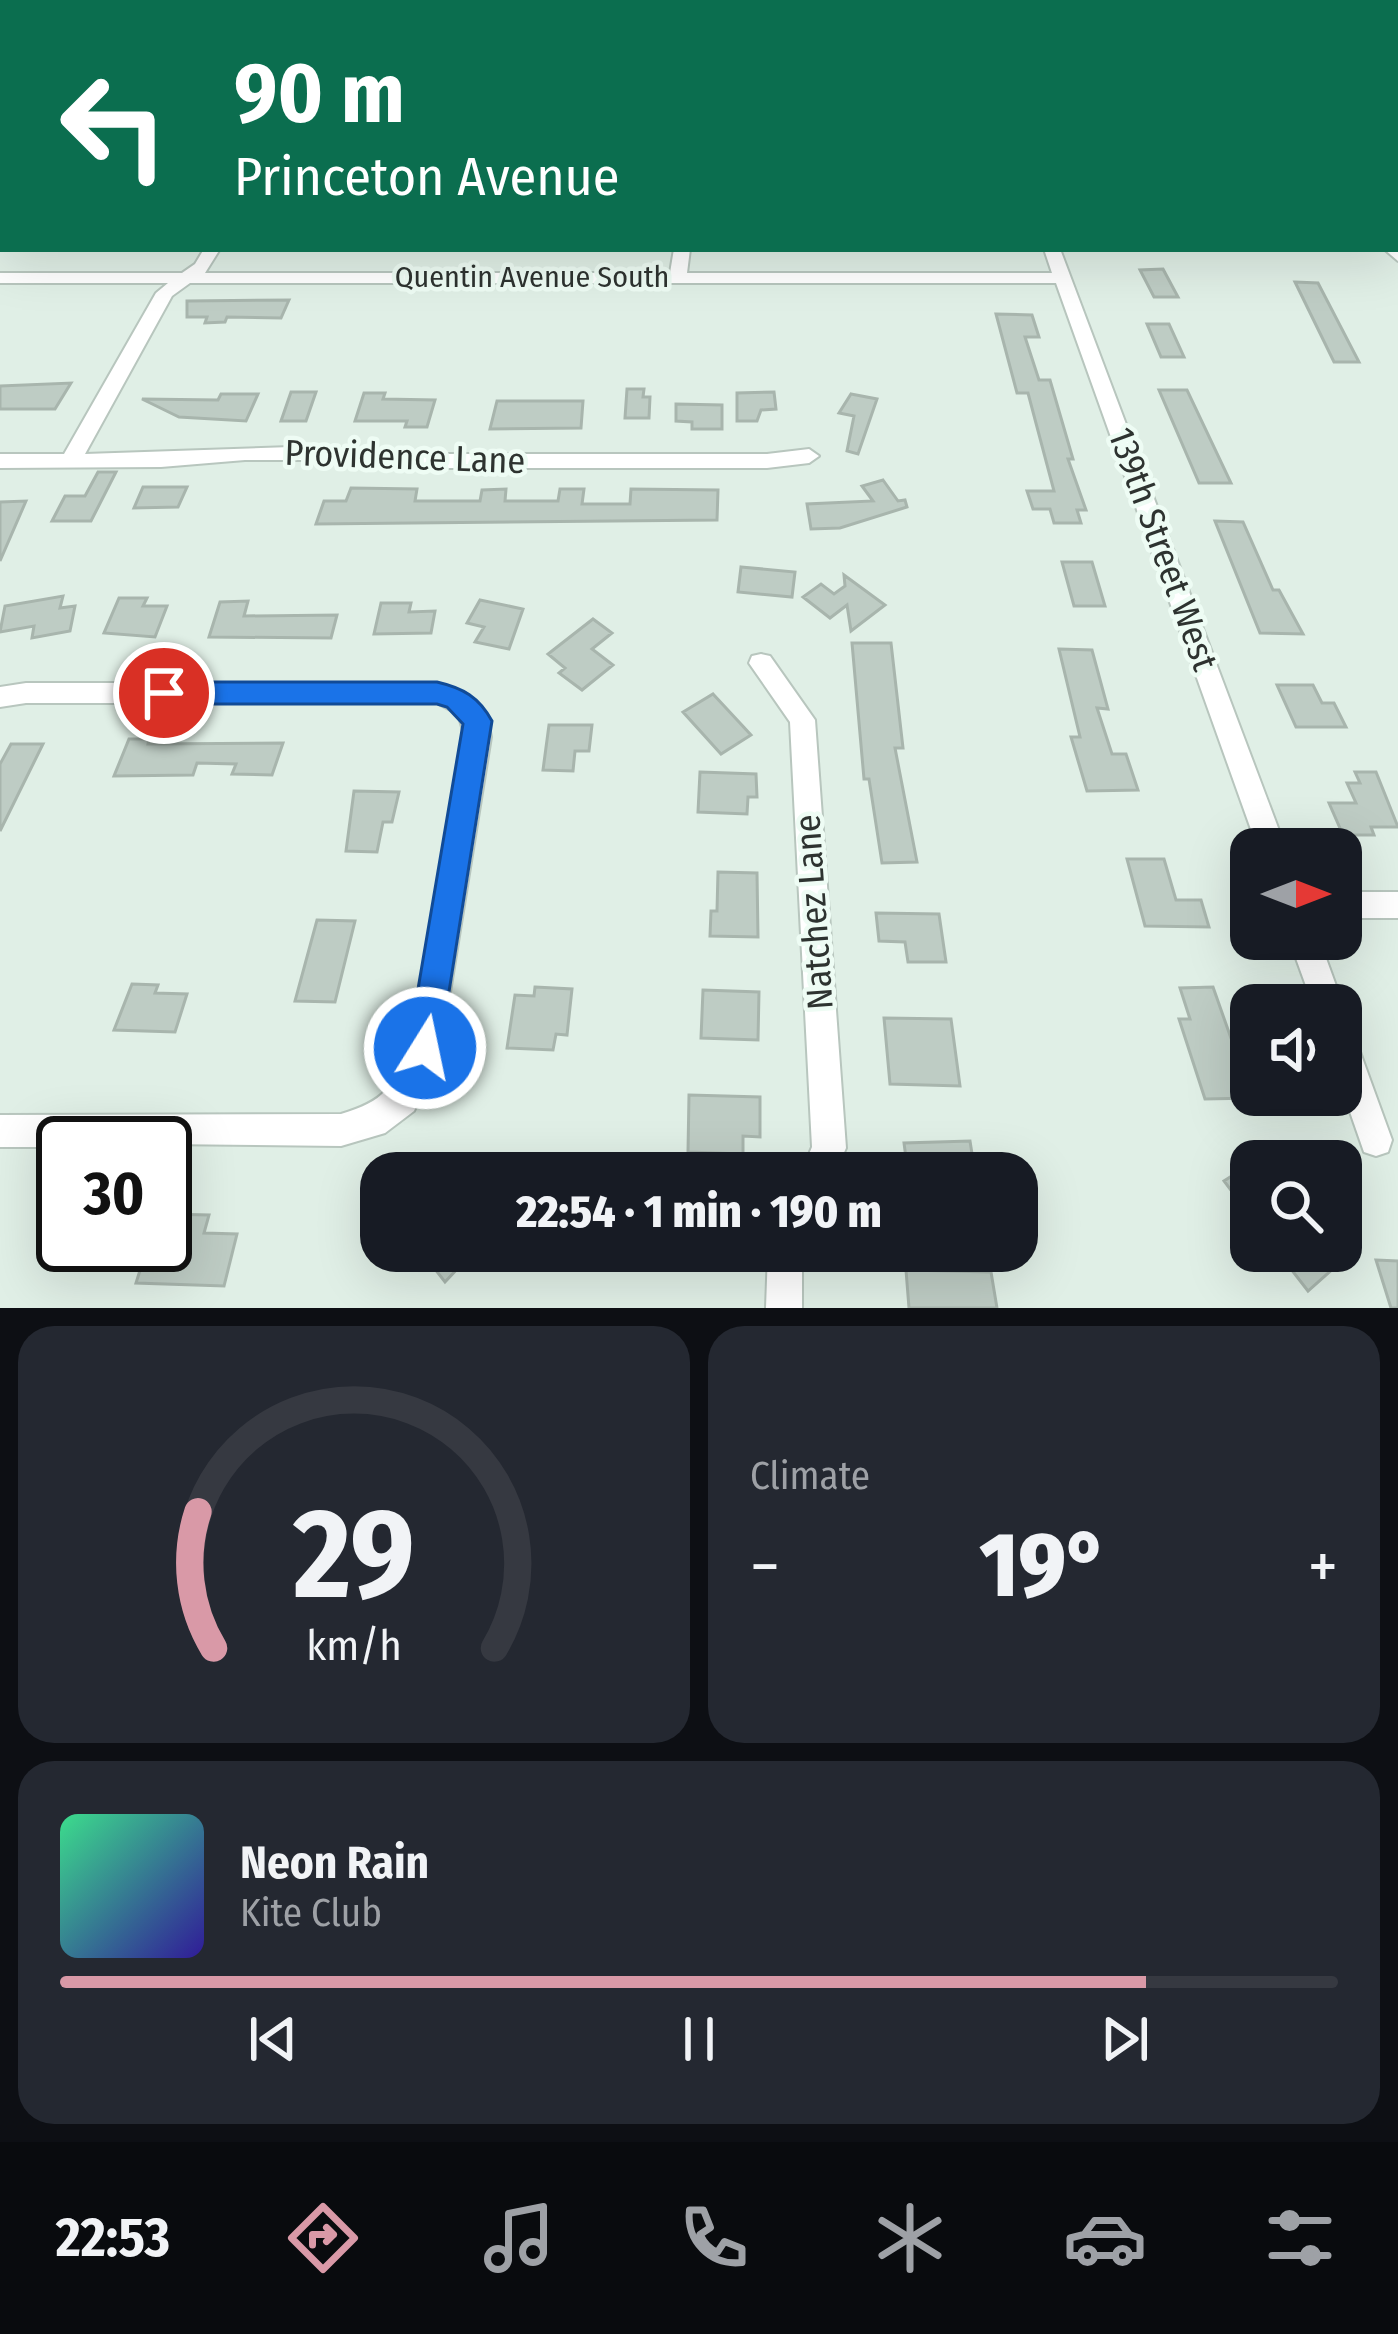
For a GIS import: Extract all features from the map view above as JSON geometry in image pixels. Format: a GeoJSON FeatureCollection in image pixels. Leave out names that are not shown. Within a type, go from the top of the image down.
{"type":"FeatureCollection","features":[{"type":"Feature","properties":{"kind":"street"},"geometry":{"type":"LineString","coordinates":[[71,460],[165,293],[202,267],[210,252]]}},
{"type":"Feature","properties":{"kind":"street"},"geometry":{"type":"LineString","coordinates":[[678,277],[682,252]]}},
{"type":"Feature","properties":{"kind":"street","name":"139th Street West"},"geometry":{"type":"LineString","coordinates":[[1053,252],[1264,828]]}},
{"type":"Feature","properties":{"kind":"street","name":"Quentin Avenue South"},"geometry":{"type":"LineString","coordinates":[[0,278],[1064,278]]}},
{"type":"Feature","properties":{"kind":"street","name":"Providence Lane"},"geometry":{"type":"LineString","coordinates":[[0,461],[161,460],[244,453],[398,460],[767,461],[809,456]]}},
{"type":"Feature","properties":{"kind":"street","name":"Natchez Lane"},"geometry":{"type":"LineString","coordinates":[[761,663],[802,720],[827,1152]]}},
{"type":"Feature","properties":{"kind":"street"},"geometry":{"type":"LineString","coordinates":[[0,697],[26,693],[437,693],[467,707],[478,721],[425,1048],[403,1100],[373,1120],[341,1130],[0,1131]]}},
{"type":"Feature","properties":{"kind":"street"},"geometry":{"type":"LineString","coordinates":[[1362,904],[1398,905]]}},
{"type":"Feature","properties":{"kind":"street"},"geometry":{"type":"LineString","coordinates":[[1362,1100],[1376,1140]]}},
{"type":"Feature","properties":{"kind":"street"},"geometry":{"type":"LineString","coordinates":[[784,1308],[785,1272]]}},
{"type":"Feature","properties":{"kind":"building"},"geometry":{"type":"Polygon","coordinates":[[[1163,269],[1178,297],[1154,297],[1140,270],[1163,269]]]}},
{"type":"Feature","properties":{"kind":"building"},"geometry":{"type":"Polygon","coordinates":[[[1295,282],[1318,283],[1359,362],[1334,362],[1295,282]]]}},
{"type":"Feature","properties":{"kind":"building"},"geometry":{"type":"Polygon","coordinates":[[[289,300],[281,318],[227,317],[225,322],[205,323],[207,317],[187,317],[187,301],[289,300]]]}},
{"type":"Feature","properties":{"kind":"building"},"geometry":{"type":"Polygon","coordinates":[[[996,314],[1032,315],[1039,337],[1025,337],[1039,380],[1050,380],[1073,459],[1068,459],[1086,510],[1077,510],[1081,523],[1054,523],[1050,509],[1033,509],[1027,491],[1054,491],[1028,393],[1017,393],[996,314]]]}},
{"type":"Feature","properties":{"kind":"building"},"geometry":{"type":"Polygon","coordinates":[[[1147,324],[1169,324],[1184,357],[1161,357],[1147,324]]]}},
{"type":"Feature","properties":{"kind":"building"},"geometry":{"type":"Polygon","coordinates":[[[71,383],[55,409],[0,409],[0,386],[71,383]]]}},
{"type":"Feature","properties":{"kind":"building"},"geometry":{"type":"Polygon","coordinates":[[[627,389],[644,389],[643,397],[650,397],[649,418],[625,418],[627,389]]]}},
{"type":"Feature","properties":{"kind":"building"},"geometry":{"type":"Polygon","coordinates":[[[1159,390],[1187,390],[1231,483],[1199,483],[1159,390]]]}},
{"type":"Feature","properties":{"kind":"building"},"geometry":{"type":"Polygon","coordinates":[[[291,392],[316,392],[306,421],[281,421],[291,392]]]}},
{"type":"Feature","properties":{"kind":"building"},"geometry":{"type":"Polygon","coordinates":[[[774,392],[776,409],[761,410],[757,421],[737,421],[737,393],[774,392]]]}},
{"type":"Feature","properties":{"kind":"building"},"geometry":{"type":"Polygon","coordinates":[[[364,393],[385,393],[383,399],[435,400],[427,427],[405,427],[407,421],[355,421],[364,393]]]}},
{"type":"Feature","properties":{"kind":"building"},"geometry":{"type":"Polygon","coordinates":[[[221,394],[258,394],[246,421],[179,417],[142,399],[218,400],[221,394]]]}},
{"type":"Feature","properties":{"kind":"building"},"geometry":{"type":"Polygon","coordinates":[[[851,394],[877,399],[858,454],[847,451],[854,416],[839,413],[851,394]]]}},
{"type":"Feature","properties":{"kind":"building"},"geometry":{"type":"Polygon","coordinates":[[[497,401],[583,401],[581,428],[490,429],[497,401]]]}},
{"type":"Feature","properties":{"kind":"building"},"geometry":{"type":"Polygon","coordinates":[[[676,404],[722,405],[722,429],[692,429],[692,422],[676,421],[676,404]]]}},
{"type":"Feature","properties":{"kind":"building"},"geometry":{"type":"Polygon","coordinates":[[[98,472],[116,472],[91,521],[52,521],[65,496],[85,496],[98,472]]]}},
{"type":"Feature","properties":{"kind":"building"},"geometry":{"type":"Polygon","coordinates":[[[883,480],[907,507],[840,528],[811,529],[807,504],[873,501],[862,486],[883,480]]]}},
{"type":"Feature","properties":{"kind":"building"},"geometry":{"type":"Polygon","coordinates":[[[143,487],[187,487],[178,507],[134,508],[143,487]]]}},
{"type":"Feature","properties":{"kind":"building"},"geometry":{"type":"Polygon","coordinates":[[[351,488],[417,489],[415,501],[480,501],[482,490],[506,489],[505,501],[558,501],[560,489],[584,489],[582,504],[630,504],[631,489],[718,490],[717,520],[316,524],[324,501],[346,501],[351,488]]]}},
{"type":"Feature","properties":{"kind":"building"},"geometry":{"type":"Polygon","coordinates":[[[26,501],[0,561],[0,502],[26,501]]]}},
{"type":"Feature","properties":{"kind":"building"},"geometry":{"type":"Polygon","coordinates":[[[1215,521],[1243,522],[1273,590],[1279,590],[1303,634],[1260,633],[1215,521]]]}},
{"type":"Feature","properties":{"kind":"building"},"geometry":{"type":"Polygon","coordinates":[[[1062,562],[1092,562],[1105,606],[1074,606],[1062,562]]]}},
{"type":"Feature","properties":{"kind":"building"},"geometry":{"type":"Polygon","coordinates":[[[741,567],[795,572],[792,597],[738,592],[741,567]]]}},
{"type":"Feature","properties":{"kind":"building"},"geometry":{"type":"Polygon","coordinates":[[[844,575],[885,605],[851,631],[847,605],[830,618],[803,597],[821,584],[834,594],[845,586],[844,575]]]}},
{"type":"Feature","properties":{"kind":"building"},"geometry":{"type":"Polygon","coordinates":[[[63,596],[60,608],[75,606],[70,631],[32,638],[34,626],[0,632],[5,606],[63,596]]]}},
{"type":"Feature","properties":{"kind":"building"},"geometry":{"type":"Polygon","coordinates":[[[119,598],[147,598],[143,606],[167,606],[155,637],[104,633],[119,598]]]}},
{"type":"Feature","properties":{"kind":"building"},"geometry":{"type":"Polygon","coordinates":[[[480,600],[523,609],[509,649],[475,642],[484,627],[467,623],[480,600]]]}},
{"type":"Feature","properties":{"kind":"building"},"geometry":{"type":"Polygon","coordinates":[[[248,601],[244,616],[337,615],[331,638],[209,637],[220,602],[248,601]]]}},
{"type":"Feature","properties":{"kind":"building"},"geometry":{"type":"Polygon","coordinates":[[[381,603],[411,603],[409,612],[435,611],[431,633],[374,634],[381,603]]]}},
{"type":"Feature","properties":{"kind":"building"},"geometry":{"type":"Polygon","coordinates":[[[593,619],[612,633],[592,649],[613,665],[582,690],[559,673],[565,668],[548,654],[593,619]]]}},
{"type":"Feature","properties":{"kind":"building"},"geometry":{"type":"Polygon","coordinates":[[[852,643],[891,643],[903,748],[895,748],[917,862],[882,863],[869,779],[864,779],[852,643]]]}},
{"type":"Feature","properties":{"kind":"building"},"geometry":{"type":"Polygon","coordinates":[[[1059,649],[1092,650],[1108,709],[1097,708],[1112,754],[1126,754],[1138,790],[1087,791],[1071,737],[1080,737],[1059,649]]]}},
{"type":"Feature","properties":{"kind":"building"},"geometry":{"type":"Polygon","coordinates":[[[1277,685],[1313,685],[1322,703],[1334,703],[1346,727],[1296,727],[1277,685]]]}},
{"type":"Feature","properties":{"kind":"building"},"geometry":{"type":"Polygon","coordinates":[[[713,694],[751,735],[721,754],[683,712],[713,694]]]}},
{"type":"Feature","properties":{"kind":"building"},"geometry":{"type":"Polygon","coordinates":[[[549,725],[592,725],[589,751],[575,751],[573,771],[543,770],[549,725]]]}},
{"type":"Feature","properties":{"kind":"building"},"geometry":{"type":"Polygon","coordinates":[[[129,739],[149,739],[148,744],[283,743],[272,775],[232,774],[236,764],[197,763],[193,775],[114,776],[129,739]]]}},
{"type":"Feature","properties":{"kind":"building"},"geometry":{"type":"Polygon","coordinates":[[[11,744],[43,744],[0,831],[0,764],[11,744]]]}},
{"type":"Feature","properties":{"kind":"building"},"geometry":{"type":"Polygon","coordinates":[[[700,772],[756,774],[757,797],[748,797],[747,814],[698,812],[700,772]]]}},
{"type":"Feature","properties":{"kind":"building"},"geometry":{"type":"Polygon","coordinates":[[[1355,772],[1376,772],[1398,827],[1371,827],[1374,835],[1362,835],[1362,828],[1340,828],[1329,803],[1356,803],[1347,783],[1360,783],[1355,772]]]}},
{"type":"Feature","properties":{"kind":"building"},"geometry":{"type":"Polygon","coordinates":[[[354,791],[399,792],[392,822],[383,822],[377,852],[346,851],[354,791]]]}},
{"type":"Feature","properties":{"kind":"building"},"geometry":{"type":"Polygon","coordinates":[[[1127,859],[1164,859],[1176,900],[1201,900],[1209,927],[1145,926],[1127,859]]]}},
{"type":"Feature","properties":{"kind":"building"},"geometry":{"type":"Polygon","coordinates":[[[718,872],[757,873],[758,937],[710,936],[711,911],[717,911],[718,872]]]}},
{"type":"Feature","properties":{"kind":"building"},"geometry":{"type":"Polygon","coordinates":[[[876,913],[939,914],[946,962],[908,962],[905,942],[879,941],[876,913]]]}},
{"type":"Feature","properties":{"kind":"building"},"geometry":{"type":"Polygon","coordinates":[[[317,920],[355,921],[335,1002],[295,1001],[317,920]]]}},
{"type":"Feature","properties":{"kind":"building"},"geometry":{"type":"Polygon","coordinates":[[[132,984],[158,985],[155,993],[187,994],[175,1032],[114,1030],[132,984]]]}},
{"type":"Feature","properties":{"kind":"building"},"geometry":{"type":"Polygon","coordinates":[[[535,987],[572,989],[567,1035],[556,1034],[553,1050],[507,1048],[515,995],[534,996],[535,987]]]}},
{"type":"Feature","properties":{"kind":"building"},"geometry":{"type":"Polygon","coordinates":[[[1213,987],[1230,1035],[1230,1098],[1205,1099],[1179,1019],[1190,1019],[1180,988],[1213,987]]]}},
{"type":"Feature","properties":{"kind":"building"},"geometry":{"type":"Polygon","coordinates":[[[703,990],[759,992],[758,1040],[701,1038],[703,990]]]}},
{"type":"Feature","properties":{"kind":"building"},"geometry":{"type":"Polygon","coordinates":[[[884,1018],[951,1019],[960,1086],[890,1084],[884,1018]]]}},
{"type":"Feature","properties":{"kind":"building"},"geometry":{"type":"Polygon","coordinates":[[[689,1095],[760,1097],[760,1137],[743,1136],[743,1152],[688,1152],[689,1095]]]}},
{"type":"Feature","properties":{"kind":"building"},"geometry":{"type":"Polygon","coordinates":[[[970,1141],[972,1152],[905,1152],[904,1143],[970,1141]]]}},
{"type":"Feature","properties":{"kind":"building"},"geometry":{"type":"Polygon","coordinates":[[[192,1215],[209,1215],[204,1233],[237,1234],[224,1286],[136,1283],[139,1272],[192,1272],[192,1215]]]}},
{"type":"Feature","properties":{"kind":"building"},"geometry":{"type":"Polygon","coordinates":[[[1376,1260],[1398,1261],[1398,1308],[1391,1308],[1376,1260]]]}},
{"type":"Feature","properties":{"kind":"building"},"geometry":{"type":"Polygon","coordinates":[[[906,1272],[991,1272],[997,1308],[909,1308],[906,1272]]]}},
{"type":"Feature","properties":{"kind":"building"},"geometry":{"type":"Polygon","coordinates":[[[1293,1272],[1329,1272],[1308,1291],[1293,1272]]]}},
{"type":"Feature","properties":{"kind":"route"},"geometry":{"type":"LineString","coordinates":[[164,693],[437,693],[456,698],[478,721],[425,1048]]}}]}
